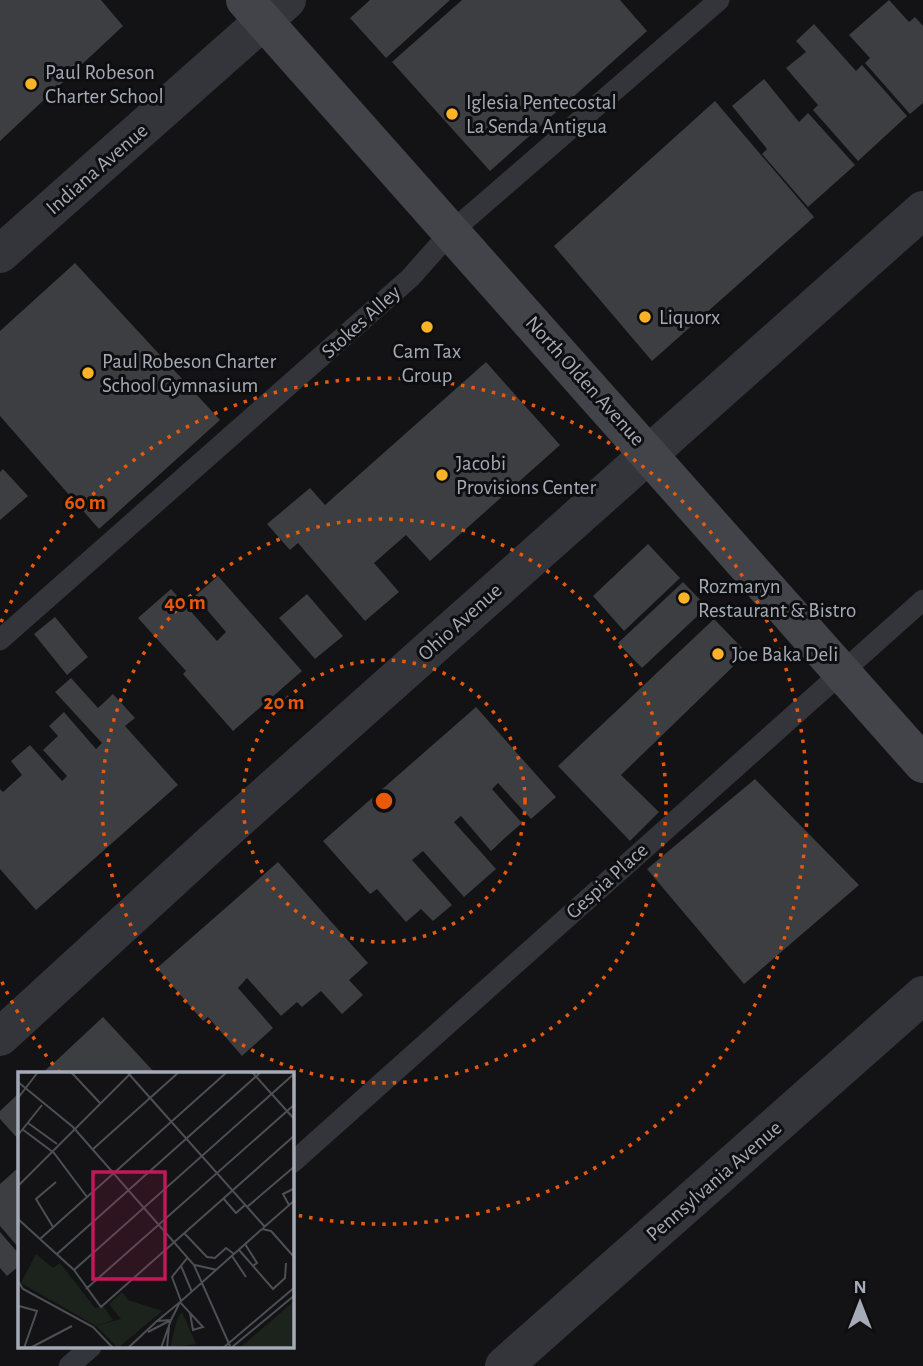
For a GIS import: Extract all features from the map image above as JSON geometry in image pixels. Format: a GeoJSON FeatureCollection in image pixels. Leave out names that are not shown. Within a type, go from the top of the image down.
{"type":"FeatureCollection","features":[{"type":"Feature","properties":{"kind":"main road","name":"North Olden Avenue"},"geometry":{"type":"LineString","coordinates":[[266,7],[450,232],[650,453],[923,764]]}},
{"type":"Feature","properties":{"kind":"street","name":"Indiana Avenue"},"geometry":{"type":"LineString","coordinates":[[0,254],[266,7]]}},
{"type":"Feature","properties":{"kind":"street","name":"Ohio Avenue"},"geometry":{"type":"LineString","coordinates":[[0,1037],[214,841],[923,209]]}},
{"type":"Feature","properties":{"kind":"street","name":"Pennsylvania Avenue"},"geometry":{"type":"LineString","coordinates":[[503,1366],[923,995]]}},
{"type":"Feature","properties":{"kind":"lane","name":"Stokes Alley"},"geometry":{"type":"LineString","coordinates":[[0,640],[400,287],[450,232],[719,0]]}},
{"type":"Feature","properties":{"kind":"lane","name":"Gespia Place"},"geometry":{"type":"LineString","coordinates":[[294,1161],[923,600]]}},
{"type":"Feature","properties":{"kind":"lane"},"geometry":{"type":"LineString","coordinates":[[69,1366],[90,1348]]}},
{"type":"Feature","properties":{"kind":"building","name":"Paul Robeson Charter School"},"geometry":{"type":"Polygon","coordinates":[[[0,0],[101,0],[123,26],[0,141],[0,0]]]}},
{"type":"Feature","properties":{"kind":"building"},"geometry":{"type":"Polygon","coordinates":[[[370,0],[450,0],[386,58],[350,18],[370,0]]]}},
{"type":"Feature","properties":{"kind":"building"},"geometry":{"type":"Polygon","coordinates":[[[462,0],[620,0],[647,31],[490,171],[392,62],[462,0]]]}},
{"type":"Feature","properties":{"kind":"building"},"geometry":{"type":"Polygon","coordinates":[[[889,0],[909,22],[915,17],[923,26],[923,103],[910,114],[865,63],[870,58],[849,35],[889,0]]]}},
{"type":"Feature","properties":{"kind":"building"},"geometry":{"type":"Polygon","coordinates":[[[814,24],[856,71],[862,65],[907,116],[858,161],[813,110],[818,105],[786,68],[806,52],[796,41],[814,24]]]}},
{"type":"Feature","properties":{"kind":"building"},"geometry":{"type":"Polygon","coordinates":[[[764,79],[799,122],[808,113],[855,165],[808,207],[762,154],[767,149],[732,106],[764,79]]]}},
{"type":"Feature","properties":{"kind":"building"},"geometry":{"type":"Polygon","coordinates":[[[715,101],[814,217],[652,361],[554,246],[715,101]]]}},
{"type":"Feature","properties":{"kind":"building","name":"Paul Robeson Charter School Gymnasium"},"geometry":{"type":"Polygon","coordinates":[[[75,263],[220,420],[99,529],[0,416],[0,331],[75,263]]]}},
{"type":"Feature","properties":{"kind":"building","name":"Jacobi Provisions Center"},"geometry":{"type":"Polygon","coordinates":[[[486,362],[560,445],[430,561],[406,535],[374,563],[399,592],[365,621],[298,543],[290,550],[267,524],[310,488],[325,505],[486,362]]]}},
{"type":"Feature","properties":{"kind":"building"},"geometry":{"type":"Polygon","coordinates":[[[3,469],[28,496],[0,520],[0,472],[3,469]]]}},
{"type":"Feature","properties":{"kind":"building"},"geometry":{"type":"Polygon","coordinates":[[[648,544],[680,578],[624,631],[593,596],[648,544]]]}},
{"type":"Feature","properties":{"kind":"building"},"geometry":{"type":"Polygon","coordinates":[[[218,576],[302,671],[233,731],[183,674],[186,671],[138,618],[171,589],[217,641],[226,632],[195,596],[218,576]]]}},
{"type":"Feature","properties":{"kind":"building"},"geometry":{"type":"Polygon","coordinates":[[[683,582],[707,607],[642,668],[618,643],[683,582]]]}},
{"type":"Feature","properties":{"kind":"building"},"geometry":{"type":"Polygon","coordinates":[[[307,594],[343,636],[315,659],[279,618],[307,594]]]}},
{"type":"Feature","properties":{"kind":"building"},"geometry":{"type":"Polygon","coordinates":[[[55,617],[88,657],[67,675],[34,634],[55,617]]]}},
{"type":"Feature","properties":{"kind":"building"},"geometry":{"type":"Polygon","coordinates":[[[714,619],[747,653],[621,775],[659,812],[630,841],[558,766],[714,619]]]}},
{"type":"Feature","properties":{"kind":"building"},"geometry":{"type":"Polygon","coordinates":[[[71,678],[98,708],[113,694],[135,718],[125,726],[178,785],[36,910],[0,869],[0,789],[3,792],[22,775],[11,761],[30,745],[62,781],[67,776],[43,750],[58,736],[49,726],[64,712],[96,749],[102,743],[55,692],[71,678]]]}},
{"type":"Feature","properties":{"kind":"building"},"geometry":{"type":"Polygon","coordinates":[[[476,707],[556,797],[531,819],[498,783],[492,789],[522,823],[491,851],[461,816],[454,822],[496,869],[464,897],[423,851],[412,860],[452,905],[433,921],[421,909],[406,922],[377,889],[370,894],[323,841],[476,707]]]}},
{"type":"Feature","properties":{"kind":"building"},"geometry":{"type":"Polygon","coordinates":[[[755,779],[859,885],[744,984],[647,869],[755,779]]]}},
{"type":"Feature","properties":{"kind":"building"},"geometry":{"type":"Polygon","coordinates":[[[278,862],[368,963],[349,980],[363,995],[342,1014],[321,991],[302,1007],[297,1002],[281,1016],[247,978],[238,988],[273,1028],[242,1056],[208,1017],[203,1021],[157,968],[278,862]]]}},
{"type":"Feature","properties":{"kind":"building"},"geometry":{"type":"Polygon","coordinates":[[[103,1017],[154,1072],[43,1072],[103,1017]]]}},
{"type":"Feature","properties":{"kind":"building"},"geometry":{"type":"Polygon","coordinates":[[[18,1094],[18,1139],[0,1119],[0,1111],[18,1094]]]}},
{"type":"Feature","properties":{"kind":"building"},"geometry":{"type":"Polygon","coordinates":[[[18,1168],[18,1247],[0,1226],[0,1184],[18,1168]]]}},
{"type":"Feature","properties":{"kind":"building"},"geometry":{"type":"Polygon","coordinates":[[[0,1232],[18,1253],[18,1267],[7,1276],[0,1268],[0,1232]]]}},
{"type":"Feature","properties":{"kind":"place","name":"Paul Robeson Charter School"},"geometry":{"type":"Point","coordinates":[31,84]}},
{"type":"Feature","properties":{"kind":"place","name":"Iglesia Pentecostal La Senda Antigua"},"geometry":{"type":"Point","coordinates":[452,114]}},
{"type":"Feature","properties":{"kind":"place","name":"Liquorx"},"geometry":{"type":"Point","coordinates":[645,317]}},
{"type":"Feature","properties":{"kind":"place","name":"Cam Tax Group"},"geometry":{"type":"Point","coordinates":[427,327]}},
{"type":"Feature","properties":{"kind":"place","name":"Paul Robeson Charter School Gymnasium"},"geometry":{"type":"Point","coordinates":[88,373]}},
{"type":"Feature","properties":{"kind":"place","name":"Jacobi Provisions Center"},"geometry":{"type":"Point","coordinates":[442,475]}},
{"type":"Feature","properties":{"kind":"place","name":"Rozmaryn Restaurant & Bistro"},"geometry":{"type":"Point","coordinates":[684,598]}},
{"type":"Feature","properties":{"kind":"place","name":"Joe Baka Deli"},"geometry":{"type":"Point","coordinates":[718,654]}}]}
